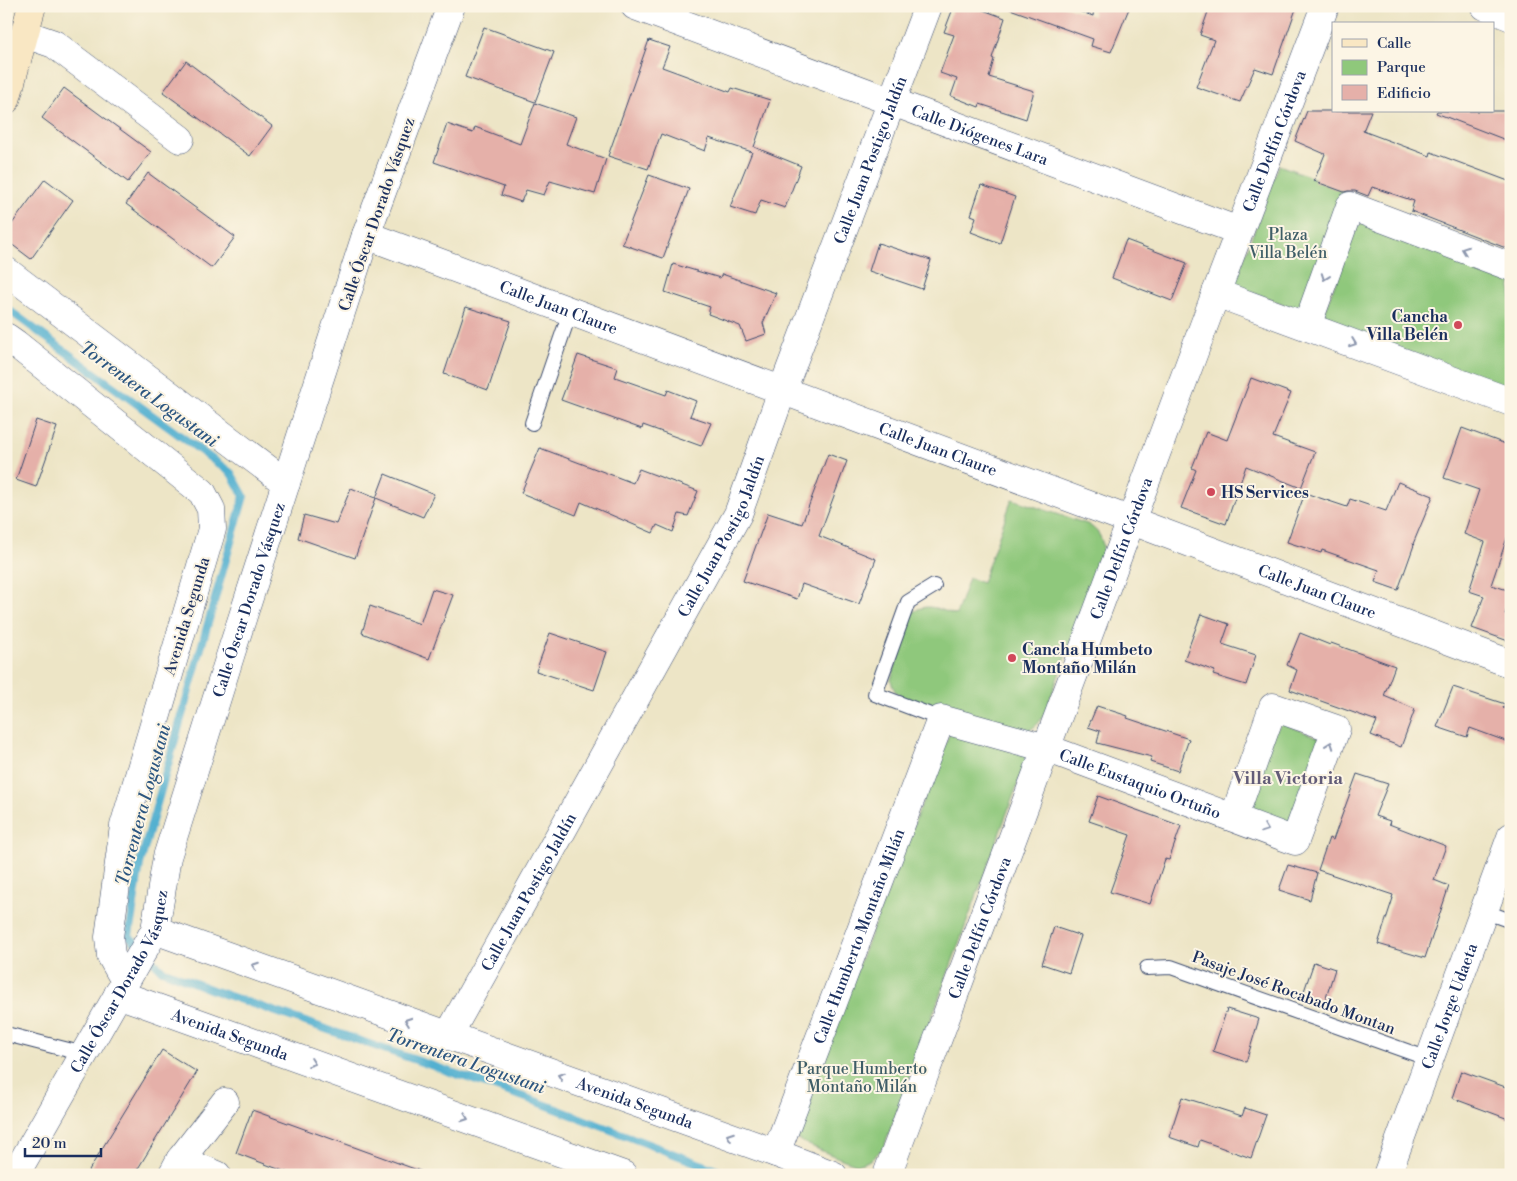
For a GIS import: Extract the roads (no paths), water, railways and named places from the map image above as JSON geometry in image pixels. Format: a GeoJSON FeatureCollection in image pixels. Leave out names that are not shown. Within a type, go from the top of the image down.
{"type":"FeatureCollection","features":[{"type":"Feature","properties":{"kind":"main road"},"geometry":{"type":"LineString","coordinates":[[6,100],[32,6]]}},
{"type":"Feature","properties":{"kind":"street","name":"Calle Óscar Dorado Vásquez"},"geometry":{"type":"LineString","coordinates":[[15,1175],[136,962],[234,643],[366,235],[451,6]]}},
{"type":"Feature","properties":{"kind":"street","name":"Calle Diógenes Lara"},"geometry":{"type":"LineString","coordinates":[[634,6],[1239,231]]}},
{"type":"Feature","properties":{"kind":"street","name":"Calle Juan Postigo Jaldín"},"geometry":{"type":"LineString","coordinates":[[448,1036],[738,514],[782,391],[928,6]]}},
{"type":"Feature","properties":{"kind":"street","name":"Calle Delfín Córdova"},"geometry":{"type":"LineString","coordinates":[[887,1175],[1216,292],[1325,6]]}},
{"type":"Feature","properties":{"kind":"street"},"geometry":{"type":"LineString","coordinates":[[1485,6],[1511,17]]}},
{"type":"Feature","properties":{"kind":"street"},"geometry":{"type":"LineString","coordinates":[[25,34],[54,44],[180,139]]}},
{"type":"Feature","properties":{"kind":"street"},"geometry":{"type":"LineString","coordinates":[[1307,326],[1350,206],[1511,267]]}},
{"type":"Feature","properties":{"kind":"street","name":"Calle Juan Claure"},"geometry":{"type":"LineString","coordinates":[[366,235],[1511,664]]}},
{"type":"Feature","properties":{"kind":"street"},"geometry":{"type":"LineString","coordinates":[[6,271],[286,483]]}},
{"type":"Feature","properties":{"kind":"street"},"geometry":{"type":"LineString","coordinates":[[1216,292],[1511,402]]}},
{"type":"Feature","properties":{"kind":"street","name":"Avenida Segunda"},"geometry":{"type":"LineString","coordinates":[[6,337],[202,492],[211,510],[212,529],[124,826],[109,936],[111,956],[448,1036],[776,1153],[817,1172]]}},
{"type":"Feature","properties":{"kind":"street","name":"Calle Eustaquio Ortuño"},"geometry":{"type":"LineString","coordinates":[[941,719],[1046,748],[1295,841],[1336,729],[1273,707],[1234,817]]}},
{"type":"Feature","properties":{"kind":"street","name":"Calle Humberto Montaño Milán"},"geometry":{"type":"LineString","coordinates":[[776,1153],[941,719]]}},
{"type":"Feature","properties":{"kind":"street","name":"Calle Jorge Udaeta"},"geometry":{"type":"LineString","coordinates":[[1386,1175],[1511,837]]}},
{"type":"Feature","properties":{"kind":"street","name":"Avenida Segunda"},"geometry":{"type":"LineString","coordinates":[[136,962],[623,1175]]}},
{"type":"Feature","properties":{"kind":"street"},"geometry":{"type":"LineString","coordinates":[[218,1175],[176,1168],[225,1102]]}},
{"type":"Feature","properties":{"kind":"lane"},"geometry":{"type":"LineString","coordinates":[[532,423],[570,312]]}},
{"type":"Feature","properties":{"kind":"lane"},"geometry":{"type":"LineString","coordinates":[[934,586],[908,602],[875,694],[941,719]]}},
{"type":"Feature","properties":{"kind":"lane"},"geometry":{"type":"LineString","coordinates":[[1483,911],[1511,921]]}},
{"type":"Feature","properties":{"kind":"lane","name":"Pasaje José Rocabado Montan"},"geometry":{"type":"LineString","coordinates":[[1147,968],[1172,967],[1429,1058]]}},
{"type":"Feature","properties":{"kind":"lane"},"geometry":{"type":"LineString","coordinates":[[6,1034],[84,1054]]}},
{"type":"Feature","properties":{"kind":"waterway","name":"Torrentera Logustani"},"geometry":{"type":"LineString","coordinates":[[6,308],[231,473],[244,496],[140,864],[129,936],[139,946]]}},
{"type":"Feature","properties":{"kind":"waterway","name":"Torrentera Logustani"},"geometry":{"type":"LineString","coordinates":[[147,955],[162,970],[215,991],[538,1102],[729,1175]]}},
{"type":"Feature","properties":{"kind":"place","name":"Cancha Villa Belén"},"geometry":{"type":"Point","coordinates":[1458,325]}},
{"type":"Feature","properties":{"kind":"place","name":"HS Services"},"geometry":{"type":"Point","coordinates":[1211,492]}},
{"type":"Feature","properties":{"kind":"place","name":"Cancha Humbeto Montaño Milán"},"geometry":{"type":"Point","coordinates":[1012,658]}},
{"type":"Feature","properties":{"kind":"district","name":"Villa Victoria"},"geometry":{"type":"Point","coordinates":[1288,778]}},
{"type":"Feature","properties":{"kind":"park label","name":"Plaza Villa Belén"},"geometry":{"type":"Point","coordinates":[1288,243]}},
{"type":"Feature","properties":{"kind":"park label","name":"Parque Humberto Montaño Milán"},"geometry":{"type":"Point","coordinates":[862,1077]}}]}
